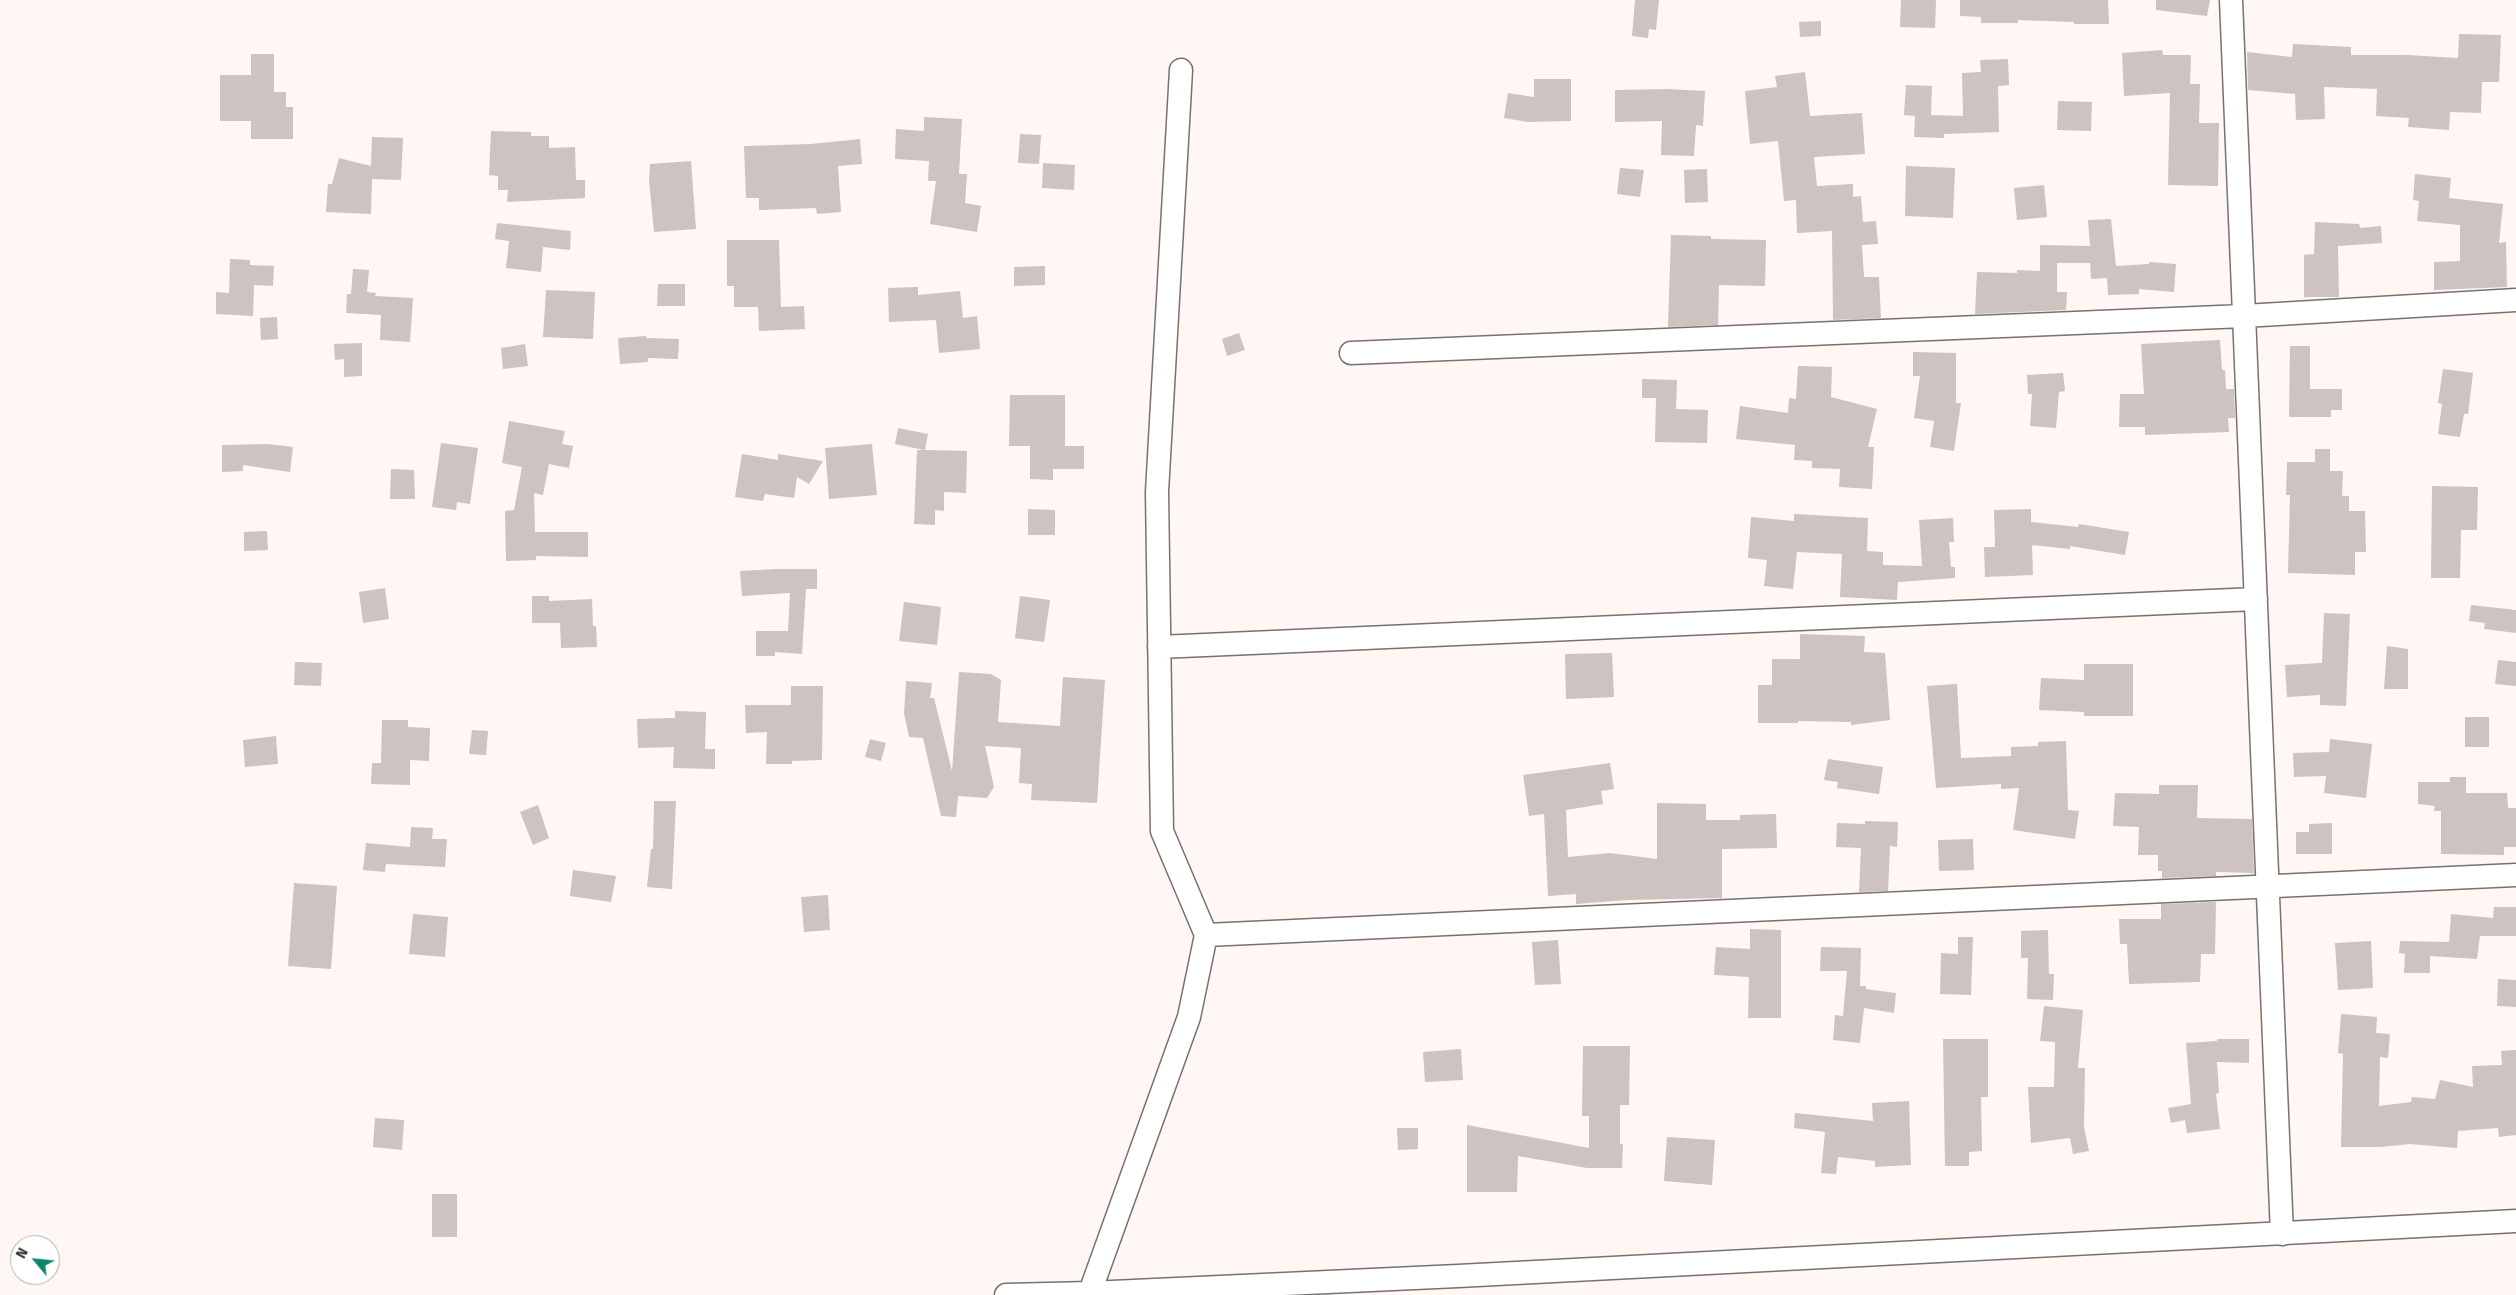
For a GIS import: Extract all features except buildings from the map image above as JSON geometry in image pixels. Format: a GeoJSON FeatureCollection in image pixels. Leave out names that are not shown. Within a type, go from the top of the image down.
{"type":"FeatureCollection","features":[{"type":"Feature","properties":{"kind":"street"},"geometry":{"type":"LineString","coordinates":[[2231,0],[2282,1234]]}},
{"type":"Feature","properties":{"kind":"street"},"geometry":{"type":"LineString","coordinates":[[1089,1294],[1190,1018],[1206,935],[1162,831],[1157,492],[1181,70]]}},
{"type":"Feature","properties":{"kind":"street"},"geometry":{"type":"LineString","coordinates":[[1351,353],[2244,316],[2516,300]]}},
{"type":"Feature","properties":{"kind":"street"},"geometry":{"type":"LineString","coordinates":[[1159,648],[2256,599]]}},
{"type":"Feature","properties":{"kind":"street"},"geometry":{"type":"LineString","coordinates":[[1206,935],[2516,875]]}},
{"type":"Feature","properties":{"kind":"street"},"geometry":{"type":"LineString","coordinates":[[1006,1295],[1089,1294],[2516,1221]]}}]}
